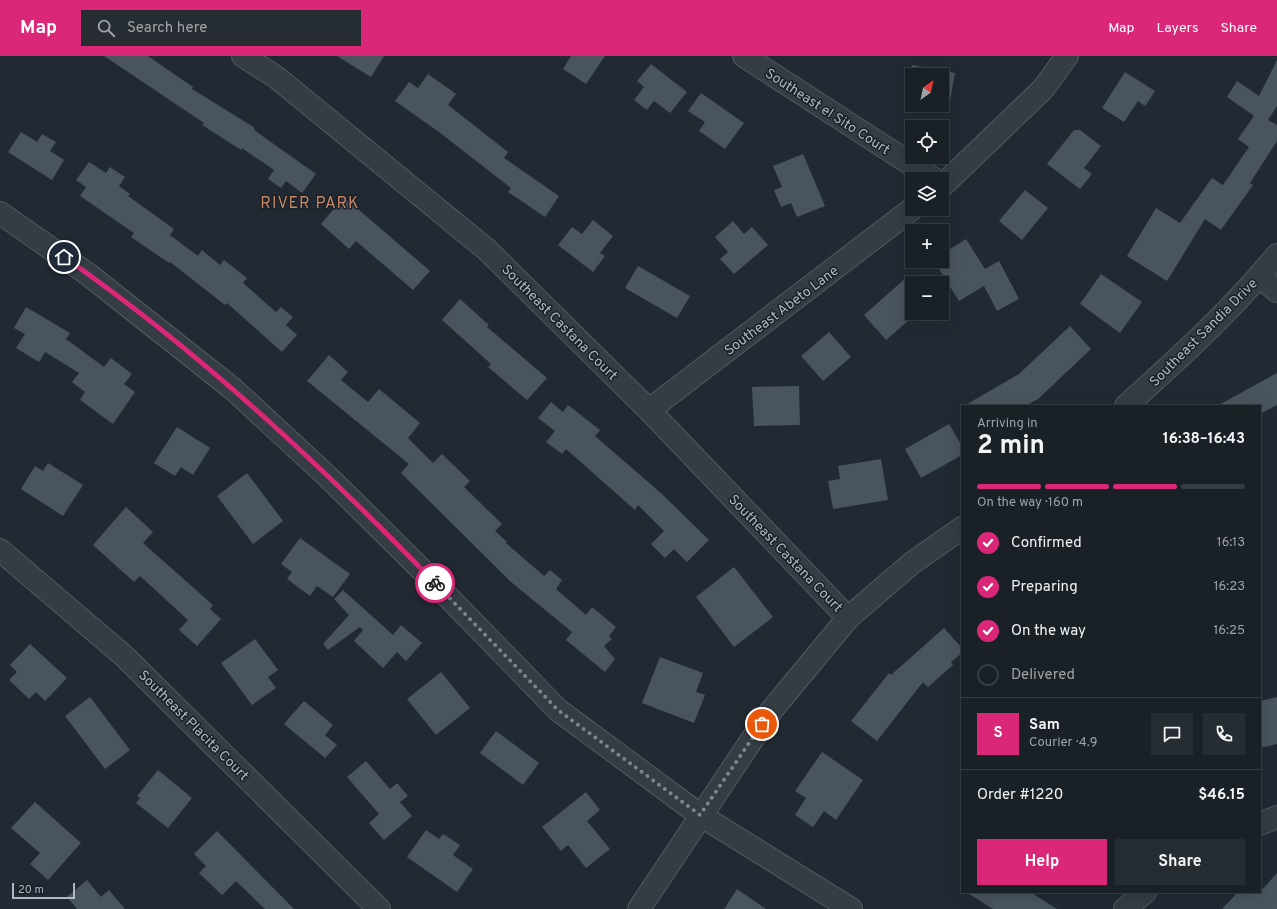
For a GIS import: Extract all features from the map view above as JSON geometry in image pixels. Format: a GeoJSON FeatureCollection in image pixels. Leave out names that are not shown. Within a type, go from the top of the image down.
{"type":"FeatureCollection","features":[{"type":"Feature","properties":{"kind":"street","name":"Southeast Castana Court"},"geometry":{"type":"LineString","coordinates":[[243,56],[276,77],[486,249],[650,410],[848,618]]}},
{"type":"Feature","properties":{"kind":"street","name":"Southeast el Sito Court"},"geometry":{"type":"LineString","coordinates":[[744,56],[922,172]]}},
{"type":"Feature","properties":{"kind":"street"},"geometry":{"type":"LineString","coordinates":[[949,176],[1043,88],[1067,56]]}},
{"type":"Feature","properties":{"kind":"street"},"geometry":{"type":"LineString","coordinates":[[0,213],[90,275],[233,388],[419,567],[558,710],[700,815],[850,909]]}},
{"type":"Feature","properties":{"kind":"street","name":"Southeast Abeto Lane"},"geometry":{"type":"LineString","coordinates":[[650,410],[905,214]]}},
{"type":"Feature","properties":{"kind":"street","name":"Southeast Sandia Drive"},"geometry":{"type":"LineString","coordinates":[[1127,405],[1191,348],[1277,255]]}},
{"type":"Feature","properties":{"kind":"street"},"geometry":{"type":"LineString","coordinates":[[1259,276],[1277,291]]}},
{"type":"Feature","properties":{"kind":"street"},"geometry":{"type":"LineString","coordinates":[[639,909],[700,815],[771,711],[848,618],[912,563],[961,529]]}},
{"type":"Feature","properties":{"kind":"street","name":"Southeast Placita Court"},"geometry":{"type":"LineString","coordinates":[[0,550],[124,656],[379,909]]}},
{"type":"Feature","properties":{"kind":"street"},"geometry":{"type":"LineString","coordinates":[[1261,824],[1277,818]]}},
{"type":"Feature","properties":{"kind":"street"},"geometry":{"type":"LineString","coordinates":[[1125,909],[1144,893]]}},
{"type":"Feature","properties":{"kind":"building"},"geometry":{"type":"Polygon","coordinates":[[[104,56],[148,56],[193,87],[192,89],[255,128],[254,130],[316,174],[302,193],[286,181],[281,188],[268,179],[274,170],[242,148],[241,150],[202,125],[204,123],[104,56]]]}},
{"type":"Feature","properties":{"kind":"building"},"geometry":{"type":"Polygon","coordinates":[[[337,56],[384,56],[371,77],[337,56]]]}},
{"type":"Feature","properties":{"kind":"building"},"geometry":{"type":"Polygon","coordinates":[[[571,56],[605,56],[586,84],[563,69],[571,56]]]}},
{"type":"Feature","properties":{"kind":"building"},"geometry":{"type":"Polygon","coordinates":[[[1277,60],[1277,106],[1268,120],[1277,125],[1277,141],[1250,183],[1253,185],[1221,230],[1205,219],[1167,281],[1127,256],[1156,208],[1180,223],[1212,178],[1223,185],[1249,147],[1238,139],[1254,116],[1227,97],[1237,81],[1259,96],[1277,60]]]}},
{"type":"Feature","properties":{"kind":"building"},"geometry":{"type":"Polygon","coordinates":[[[651,64],[687,92],[670,113],[654,101],[647,110],[634,100],[644,87],[637,81],[651,64]]]}},
{"type":"Feature","properties":{"kind":"building"},"geometry":{"type":"Polygon","coordinates":[[[912,65],[928,68],[911,68],[912,65]]]}},
{"type":"Feature","properties":{"kind":"building"},"geometry":{"type":"Polygon","coordinates":[[[949,72],[955,73],[949,101],[949,72]]]}},
{"type":"Feature","properties":{"kind":"building"},"geometry":{"type":"Polygon","coordinates":[[[1125,72],[1155,91],[1145,106],[1138,101],[1124,122],[1102,108],[1125,72]]]}},
{"type":"Feature","properties":{"kind":"building"},"geometry":{"type":"Polygon","coordinates":[[[428,74],[456,94],[448,105],[508,152],[504,158],[559,196],[545,217],[508,192],[511,188],[439,132],[395,101],[409,82],[418,88],[428,74]]]}},
{"type":"Feature","properties":{"kind":"building"},"geometry":{"type":"Polygon","coordinates":[[[701,93],[744,123],[725,149],[699,131],[705,122],[688,111],[701,93]]]}},
{"type":"Feature","properties":{"kind":"building"},"geometry":{"type":"Polygon","coordinates":[[[1074,130],[1080,130],[1101,146],[1084,168],[1092,174],[1080,189],[1047,164],[1074,130]]]}},
{"type":"Feature","properties":{"kind":"building"},"geometry":{"type":"Polygon","coordinates":[[[21,132],[37,142],[42,134],[56,142],[50,151],[64,160],[52,180],[8,152],[21,132]]]}},
{"type":"Feature","properties":{"kind":"building"},"geometry":{"type":"Polygon","coordinates":[[[803,154],[825,206],[797,217],[791,203],[781,207],[774,190],[782,187],[773,166],[803,154]]]}},
{"type":"Feature","properties":{"kind":"building"},"geometry":{"type":"Polygon","coordinates":[[[89,162],[106,173],[110,167],[125,177],[119,186],[130,194],[128,196],[174,229],[170,235],[198,256],[202,250],[220,265],[224,260],[247,278],[243,283],[276,312],[281,307],[293,317],[286,325],[297,335],[282,352],[227,303],[225,305],[170,262],[169,263],[131,237],[134,233],[80,196],[86,187],[76,180],[89,162]]]}},
{"type":"Feature","properties":{"kind":"building"},"geometry":{"type":"Polygon","coordinates":[[[1025,190],[1048,208],[1022,240],[999,221],[1025,190]]]}},
{"type":"Feature","properties":{"kind":"building"},"geometry":{"type":"Polygon","coordinates":[[[344,197],[430,271],[413,290],[356,241],[349,249],[321,224],[344,197]]]}},
{"type":"Feature","properties":{"kind":"building"},"geometry":{"type":"Polygon","coordinates":[[[593,220],[613,236],[600,253],[605,256],[593,272],[558,245],[572,227],[582,234],[593,220]]]}},
{"type":"Feature","properties":{"kind":"building"},"geometry":{"type":"Polygon","coordinates":[[[733,221],[744,234],[752,227],[768,245],[734,274],[720,259],[728,252],[715,237],[733,221]]]}},
{"type":"Feature","properties":{"kind":"building"},"geometry":{"type":"Polygon","coordinates":[[[966,239],[985,269],[999,261],[1019,299],[997,311],[984,286],[959,301],[949,285],[949,276],[943,276],[938,268],[949,268],[949,250],[966,239]]]}},
{"type":"Feature","properties":{"kind":"building"},"geometry":{"type":"Polygon","coordinates":[[[638,266],[690,296],[677,318],[625,288],[638,266]]]}},
{"type":"Feature","properties":{"kind":"building"},"geometry":{"type":"Polygon","coordinates":[[[1101,274],[1142,302],[1120,333],[1080,304],[1101,274]]]}},
{"type":"Feature","properties":{"kind":"building"},"geometry":{"type":"Polygon","coordinates":[[[905,279],[905,320],[909,320],[886,340],[864,315],[905,279]]]}},
{"type":"Feature","properties":{"kind":"building"},"geometry":{"type":"Polygon","coordinates":[[[460,299],[489,325],[487,327],[547,378],[527,400],[488,367],[491,364],[442,320],[460,299]]]}},
{"type":"Feature","properties":{"kind":"building"},"geometry":{"type":"Polygon","coordinates":[[[26,307],[70,333],[66,339],[104,367],[111,358],[132,374],[124,384],[135,392],[113,424],[80,400],[85,392],[72,382],[79,373],[45,352],[39,362],[16,348],[25,334],[14,328],[26,307]]]}},
{"type":"Feature","properties":{"kind":"building"},"geometry":{"type":"Polygon","coordinates":[[[1070,326],[1091,349],[1038,399],[1027,405],[966,405],[1019,374],[1070,326]]]}},
{"type":"Feature","properties":{"kind":"building"},"geometry":{"type":"Polygon","coordinates":[[[829,332],[851,357],[823,381],[801,356],[829,332]]]}},
{"type":"Feature","properties":{"kind":"building"},"geometry":{"type":"Polygon","coordinates":[[[329,355],[348,372],[341,380],[368,402],[379,389],[420,423],[408,438],[433,463],[442,454],[470,481],[464,487],[502,524],[495,531],[507,542],[506,543],[544,576],[550,570],[562,580],[556,589],[586,615],[592,607],[616,627],[609,636],[612,639],[604,646],[615,659],[605,672],[566,640],[572,632],[511,582],[401,473],[409,464],[307,381],[329,355]]]}},
{"type":"Feature","properties":{"kind":"building"},"geometry":{"type":"Polygon","coordinates":[[[1277,373],[1277,405],[1261,413],[1261,405],[1219,405],[1277,373]]]}},
{"type":"Feature","properties":{"kind":"building"},"geometry":{"type":"Polygon","coordinates":[[[799,386],[800,425],[754,426],[752,387],[799,386]]]}},
{"type":"Feature","properties":{"kind":"building"},"geometry":{"type":"Polygon","coordinates":[[[551,402],[563,412],[568,405],[600,430],[595,436],[662,494],[709,540],[687,562],[674,549],[665,558],[651,544],[664,531],[638,505],[635,510],[566,449],[562,454],[546,442],[555,431],[538,418],[551,402]]]}},
{"type":"Feature","properties":{"kind":"building"},"geometry":{"type":"Polygon","coordinates":[[[949,424],[961,444],[961,456],[921,478],[905,449],[949,424]]]}},
{"type":"Feature","properties":{"kind":"building"},"geometry":{"type":"Polygon","coordinates":[[[177,427],[210,448],[193,475],[181,467],[175,476],[154,463],[177,427]]]}},
{"type":"Feature","properties":{"kind":"building"},"geometry":{"type":"Polygon","coordinates":[[[881,459],[888,500],[833,509],[828,481],[840,479],[838,466],[881,459]]]}},
{"type":"Feature","properties":{"kind":"building"},"geometry":{"type":"Polygon","coordinates":[[[48,463],[83,485],[63,516],[21,489],[35,466],[43,471],[48,463]]]}},
{"type":"Feature","properties":{"kind":"building"},"geometry":{"type":"Polygon","coordinates":[[[247,473],[283,521],[253,544],[217,496],[247,473]]]}},
{"type":"Feature","properties":{"kind":"building"},"geometry":{"type":"Polygon","coordinates":[[[126,507],[153,532],[143,543],[213,605],[210,609],[221,619],[197,646],[179,630],[188,620],[140,576],[134,582],[93,545],[126,507]]]}},
{"type":"Feature","properties":{"kind":"building"},"geometry":{"type":"Polygon","coordinates":[[[300,538],[350,574],[333,597],[317,586],[310,596],[287,579],[292,572],[281,564],[300,538]]]}},
{"type":"Feature","properties":{"kind":"building"},"geometry":{"type":"Polygon","coordinates":[[[734,567],[773,617],[734,647],[696,597],[734,567]]]}},
{"type":"Feature","properties":{"kind":"building"},"geometry":{"type":"Polygon","coordinates":[[[343,590],[393,635],[401,625],[422,643],[406,661],[397,652],[383,668],[354,641],[363,630],[360,627],[328,650],[323,644],[349,615],[334,599],[343,590]]]}},
{"type":"Feature","properties":{"kind":"building"},"geometry":{"type":"Polygon","coordinates":[[[944,628],[961,647],[961,654],[951,662],[953,665],[928,687],[923,682],[877,741],[851,721],[889,673],[891,675],[944,628]]]}},
{"type":"Feature","properties":{"kind":"building"},"geometry":{"type":"Polygon","coordinates":[[[255,639],[278,670],[268,677],[276,688],[252,705],[221,663],[255,639]]]}},
{"type":"Feature","properties":{"kind":"building"},"geometry":{"type":"Polygon","coordinates":[[[30,644],[67,678],[45,701],[36,692],[29,699],[9,680],[17,672],[10,665],[30,644]]]}},
{"type":"Feature","properties":{"kind":"building"},"geometry":{"type":"Polygon","coordinates":[[[660,657],[703,673],[696,692],[705,695],[694,723],[642,703],[660,657]]]}},
{"type":"Feature","properties":{"kind":"building"},"geometry":{"type":"Polygon","coordinates":[[[441,672],[470,708],[436,735],[407,699],[441,672]]]}},
{"type":"Feature","properties":{"kind":"building"},"geometry":{"type":"Polygon","coordinates":[[[90,697],[130,750],[105,769],[65,716],[90,697]]]}},
{"type":"Feature","properties":{"kind":"building"},"geometry":{"type":"Polygon","coordinates":[[[1277,697],[1277,744],[1261,748],[1261,701],[1277,697]]]}},
{"type":"Feature","properties":{"kind":"building"},"geometry":{"type":"Polygon","coordinates":[[[304,701],[333,725],[325,735],[337,745],[325,758],[284,724],[304,701]]]}},
{"type":"Feature","properties":{"kind":"building"},"geometry":{"type":"Polygon","coordinates":[[[496,731],[539,763],[523,785],[480,753],[496,731]]]}},
{"type":"Feature","properties":{"kind":"building"},"geometry":{"type":"Polygon","coordinates":[[[822,752],[863,780],[836,820],[824,811],[813,827],[795,815],[806,798],[795,791],[822,752]]]}},
{"type":"Feature","properties":{"kind":"building"},"geometry":{"type":"Polygon","coordinates":[[[366,761],[390,789],[397,783],[408,796],[400,802],[412,816],[384,840],[369,823],[379,814],[347,777],[366,761]]]}},
{"type":"Feature","properties":{"kind":"building"},"geometry":{"type":"Polygon","coordinates":[[[158,770],[192,798],[168,828],[136,803],[140,798],[137,796],[158,770]]]}},
{"type":"Feature","properties":{"kind":"building"},"geometry":{"type":"Polygon","coordinates":[[[586,792],[600,810],[587,821],[610,849],[586,868],[568,845],[561,851],[542,827],[586,792]]]}},
{"type":"Feature","properties":{"kind":"building"},"geometry":{"type":"Polygon","coordinates":[[[35,802],[81,843],[48,880],[30,864],[40,853],[11,828],[35,802]]]}},
{"type":"Feature","properties":{"kind":"building"},"geometry":{"type":"Polygon","coordinates":[[[426,830],[439,839],[443,834],[460,845],[453,855],[473,869],[457,892],[407,857],[426,830]]]}},
{"type":"Feature","properties":{"kind":"building"},"geometry":{"type":"Polygon","coordinates":[[[217,831],[294,909],[265,909],[236,881],[222,895],[199,873],[206,866],[194,854],[217,831]]]}},
{"type":"Feature","properties":{"kind":"building"},"geometry":{"type":"Polygon","coordinates":[[[1277,873],[1277,909],[1222,909],[1237,893],[1261,893],[1261,891],[1277,873]]]}},
{"type":"Feature","properties":{"kind":"building"},"geometry":{"type":"Polygon","coordinates":[[[87,880],[101,897],[109,890],[125,909],[77,909],[67,897],[87,880]]]}},
{"type":"Feature","properties":{"kind":"building"},"geometry":{"type":"Polygon","coordinates":[[[737,889],[766,909],[724,909],[737,889]]]}},
{"type":"Feature","properties":{"kind":"building"},"geometry":{"type":"Polygon","coordinates":[[[968,893],[1032,893],[1057,909],[993,909],[968,893]]]}},
{"type":"Feature","properties":{"kind":"way so far"},"geometry":{"type":"LineString","coordinates":[[435,583],[558,710],[700,815],[762,724]]}},
{"type":"Feature","properties":{"kind":"district","name":"RIVER PARK"},"geometry":{"type":"Point","coordinates":[310,202]}},
{"type":"Feature","properties":{"kind":"route"},"geometry":{"type":"LineString","coordinates":[[64,257],[90,275],[233,388],[326,476],[435,583]]}}]}
